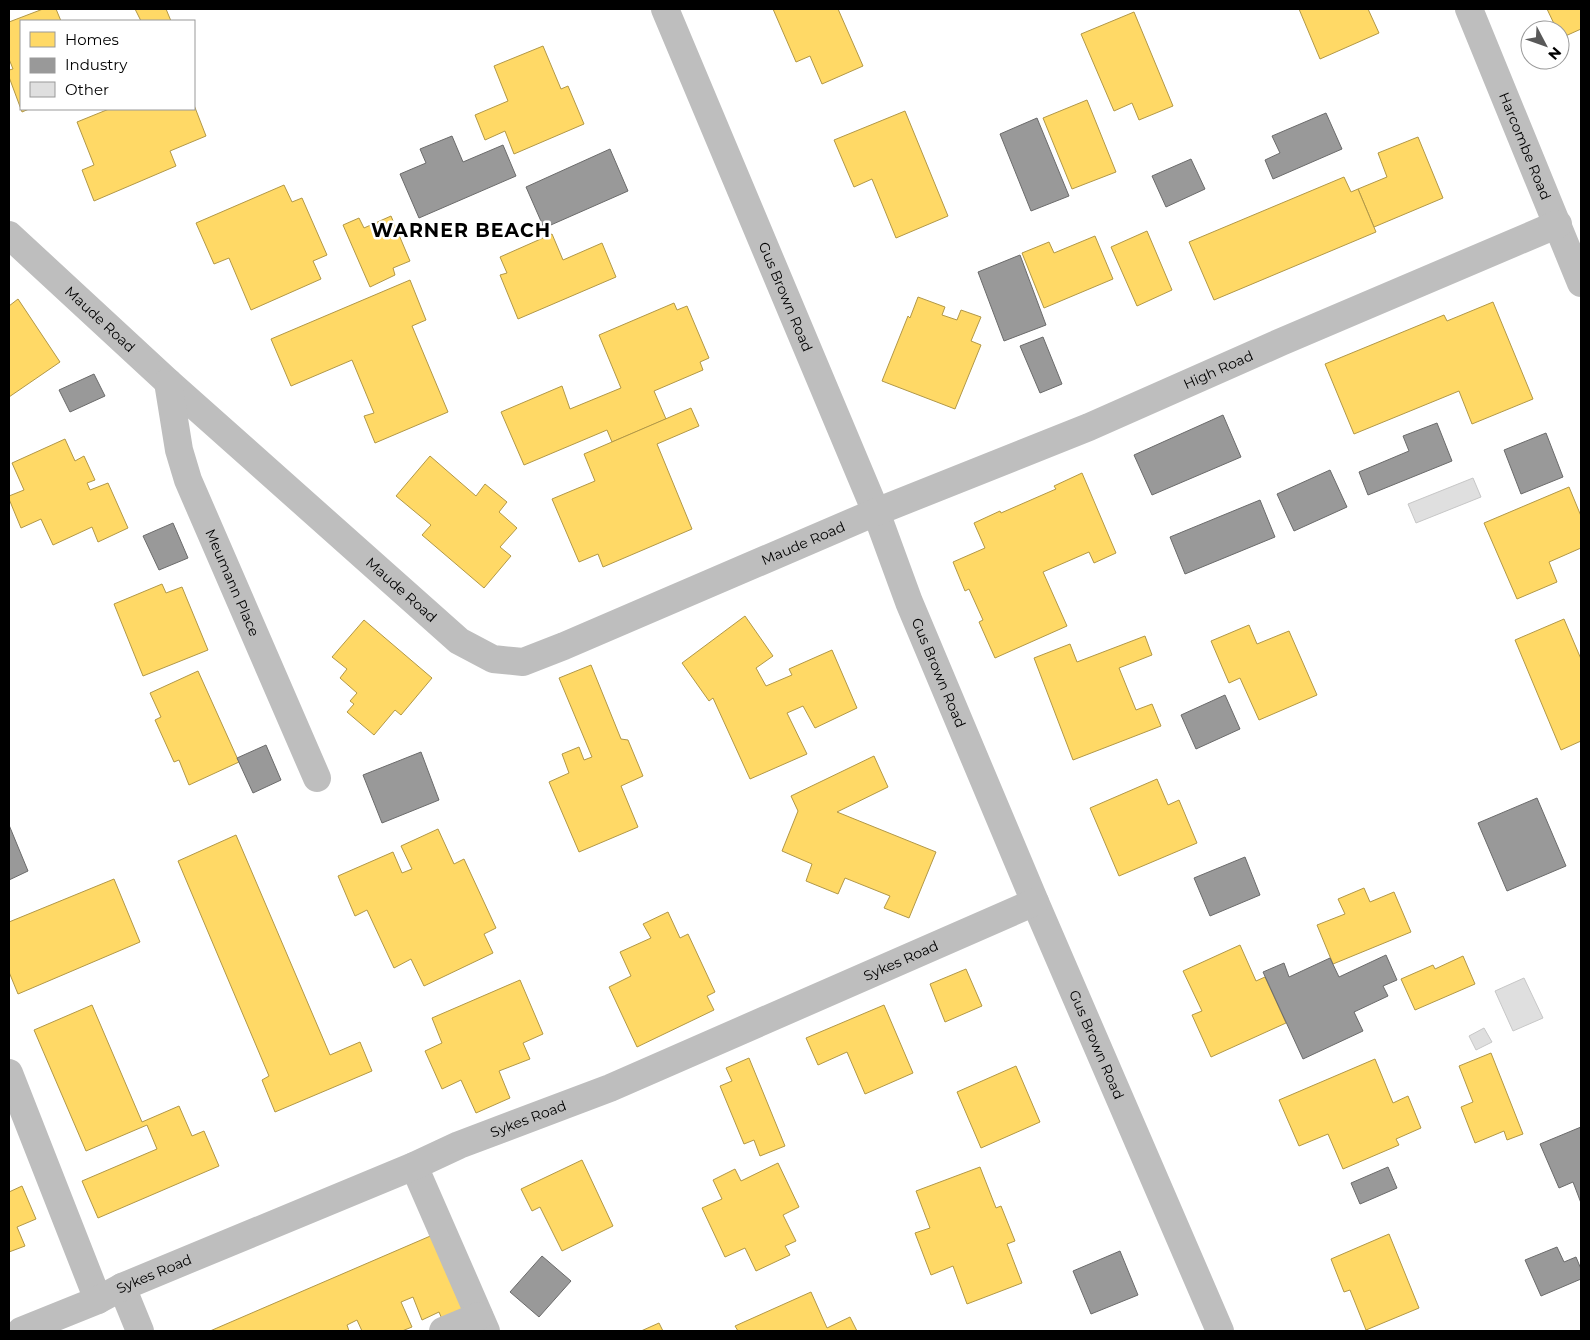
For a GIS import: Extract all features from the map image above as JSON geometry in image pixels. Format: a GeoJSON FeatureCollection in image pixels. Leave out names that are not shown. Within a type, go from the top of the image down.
{"type":"FeatureCollection","features":[{"type":"Feature","properties":{"kind":"street","name":"Gus Brown Road"},"geometry":{"type":"LineString","coordinates":[[666,9],[876,512],[909,602],[1035,902],[1220,1331]]}},
{"type":"Feature","properties":{"kind":"street","name":"Harcombe Road"},"geometry":{"type":"LineString","coordinates":[[1470,9],[1581,283]]}},
{"type":"Feature","properties":{"kind":"street","name":"High Road"},"geometry":{"type":"LineString","coordinates":[[876,512],[1089,428],[1281,342],[1558,224]]}},
{"type":"Feature","properties":{"kind":"street","name":"Maude Road"},"geometry":{"type":"LineString","coordinates":[[9,235],[168,382],[459,641],[493,659],[523,662],[876,512]]}},
{"type":"Feature","properties":{"kind":"street","name":"Meumann Place"},"geometry":{"type":"LineString","coordinates":[[168,382],[179,450],[188,480],[317,778]]}},
{"type":"Feature","properties":{"kind":"street","name":"Sykes Road"},"geometry":{"type":"LineString","coordinates":[[21,1331],[414,1166],[459,1145],[610,1088],[1035,902]]}},
{"type":"Feature","properties":{"kind":"street"},"geometry":{"type":"LineString","coordinates":[[9,1073],[98,1300]]}},
{"type":"Feature","properties":{"kind":"street"},"geometry":{"type":"LineString","coordinates":[[414,1166],[482,1324],[443,1331]]}},
{"type":"Feature","properties":{"kind":"street"},"geometry":{"type":"LineString","coordinates":[[122,1287],[140,1331]]}},
{"type":"Feature","properties":{"kind":"building: Homes"},"geometry":{"type":"Polygon","coordinates":[[[43,9],[56,9],[61,20],[20,20],[20,107],[9,77],[9,70],[13,69],[9,59],[9,22],[43,9]]]}},
{"type":"Feature","properties":{"kind":"building: Homes"},"geometry":{"type":"Polygon","coordinates":[[[135,9],[166,9],[171,20],[140,20],[135,9]]]}},
{"type":"Feature","properties":{"kind":"building: Homes"},"geometry":{"type":"Polygon","coordinates":[[[773,9],[838,9],[863,66],[822,84],[810,56],[796,62],[773,9]]]}},
{"type":"Feature","properties":{"kind":"building: Homes"},"geometry":{"type":"Polygon","coordinates":[[[1299,9],[1368,9],[1379,33],[1320,59],[1299,9]]]}},
{"type":"Feature","properties":{"kind":"building: Homes"},"geometry":{"type":"Polygon","coordinates":[[[1547,9],[1581,9],[1581,29],[1570,34],[1570,20],[1552,20],[1547,9]]]}},
{"type":"Feature","properties":{"kind":"building: Homes"},"geometry":{"type":"Polygon","coordinates":[[[1134,12],[1173,106],[1139,120],[1132,103],[1114,111],[1081,34],[1134,12]]]}},
{"type":"Feature","properties":{"kind":"building: Homes"},"geometry":{"type":"Polygon","coordinates":[[[543,46],[561,89],[568,86],[584,124],[514,154],[505,131],[485,140],[475,115],[508,101],[494,66],[543,46]]]}},
{"type":"Feature","properties":{"kind":"building: Homes"},"geometry":{"type":"Polygon","coordinates":[[[1087,100],[1116,172],[1072,189],[1043,118],[1087,100]]]}},
{"type":"Feature","properties":{"kind":"building: Homes"},"geometry":{"type":"Polygon","coordinates":[[[195,108],[206,136],[170,151],[176,166],[94,201],[82,170],[94,165],[77,122],[107,110],[195,110],[195,108]]]}},
{"type":"Feature","properties":{"kind":"building: Homes"},"geometry":{"type":"Polygon","coordinates":[[[905,111],[948,216],[896,238],[872,179],[854,187],[834,140],[905,111]]]}},
{"type":"Feature","properties":{"kind":"building: Homes"},"geometry":{"type":"Polygon","coordinates":[[[1418,137],[1443,198],[1374,227],[1358,189],[1387,177],[1378,153],[1418,137]]]}},
{"type":"Feature","properties":{"kind":"building: Homes"},"geometry":{"type":"Polygon","coordinates":[[[1344,177],[1351,192],[1358,189],[1376,232],[1214,300],[1189,242],[1344,177]]]}},
{"type":"Feature","properties":{"kind":"building: Homes"},"geometry":{"type":"Polygon","coordinates":[[[284,185],[292,202],[302,198],[327,255],[313,261],[321,279],[251,310],[229,258],[214,264],[196,223],[284,185]]]}},
{"type":"Feature","properties":{"kind":"building: Homes"},"geometry":{"type":"Polygon","coordinates":[[[391,216],[410,261],[393,268],[395,275],[370,287],[343,225],[359,218],[364,228],[391,216]]]}},
{"type":"Feature","properties":{"kind":"building: Homes"},"geometry":{"type":"Polygon","coordinates":[[[1147,231],[1172,290],[1137,306],[1111,247],[1147,231]]]}},
{"type":"Feature","properties":{"kind":"building: Homes"},"geometry":{"type":"Polygon","coordinates":[[[552,234],[563,260],[602,243],[616,277],[518,319],[500,275],[507,273],[500,257],[552,234]]]}},
{"type":"Feature","properties":{"kind":"building: Homes"},"geometry":{"type":"Polygon","coordinates":[[[1095,236],[1113,279],[1044,308],[1022,253],[1049,242],[1054,253],[1095,236]]]}},
{"type":"Feature","properties":{"kind":"building: Homes"},"geometry":{"type":"Polygon","coordinates":[[[410,280],[426,320],[412,326],[448,412],[375,443],[364,416],[374,413],[352,360],[291,386],[271,339],[410,280]]]}},
{"type":"Feature","properties":{"kind":"building: Homes"},"geometry":{"type":"Polygon","coordinates":[[[918,297],[945,307],[942,315],[957,320],[961,310],[981,317],[971,341],[981,345],[955,409],[882,381],[908,316],[910,318],[918,297]]]}},
{"type":"Feature","properties":{"kind":"building: Homes"},"geometry":{"type":"Polygon","coordinates":[[[18,299],[60,362],[9,397],[9,306],[18,299]]]}},
{"type":"Feature","properties":{"kind":"building: Homes"},"geometry":{"type":"Polygon","coordinates":[[[1493,302],[1533,399],[1472,424],[1459,391],[1354,434],[1325,364],[1444,315],[1447,321],[1493,302]]]}},
{"type":"Feature","properties":{"kind":"building: Homes"},"geometry":{"type":"Polygon","coordinates":[[[674,303],[677,310],[687,306],[709,358],[700,362],[703,370],[654,391],[666,419],[612,442],[607,430],[524,465],[501,412],[562,386],[570,409],[621,388],[599,335],[674,303]]]}},
{"type":"Feature","properties":{"kind":"building: Homes"},"geometry":{"type":"Polygon","coordinates":[[[691,408],[699,426],[657,444],[692,529],[603,567],[598,554],[579,562],[552,499],[595,481],[584,454],[691,408]]]}},
{"type":"Feature","properties":{"kind":"building: Homes"},"geometry":{"type":"Polygon","coordinates":[[[65,439],[75,461],[84,456],[95,480],[87,483],[90,490],[108,483],[128,528],[98,542],[92,527],[53,545],[41,519],[21,528],[9,496],[24,490],[12,463],[65,439]]]}},
{"type":"Feature","properties":{"kind":"building: Homes"},"geometry":{"type":"Polygon","coordinates":[[[430,456],[476,496],[485,484],[507,502],[499,512],[517,528],[500,547],[511,556],[484,588],[422,535],[431,525],[396,496],[430,456]]]}},
{"type":"Feature","properties":{"kind":"building: Homes"},"geometry":{"type":"Polygon","coordinates":[[[1082,473],[1116,553],[1094,563],[1089,552],[1043,572],[1067,626],[995,658],[979,622],[983,620],[969,589],[965,591],[953,562],[985,548],[974,523],[1056,489],[1054,486],[1082,473]]]}},
{"type":"Feature","properties":{"kind":"building: Homes"},"geometry":{"type":"Polygon","coordinates":[[[1569,487],[1581,516],[1581,548],[1549,562],[1557,582],[1517,599],[1484,523],[1569,487]]]}},
{"type":"Feature","properties":{"kind":"building: Homes"},"geometry":{"type":"Polygon","coordinates":[[[162,584],[166,593],[182,587],[208,650],[143,676],[114,604],[162,584]]]}},
{"type":"Feature","properties":{"kind":"building: Homes"},"geometry":{"type":"Polygon","coordinates":[[[745,616],[773,656],[756,668],[766,686],[792,675],[789,669],[832,650],[857,708],[815,728],[803,706],[787,713],[807,754],[750,779],[713,698],[709,701],[682,663],[745,616]]]}},
{"type":"Feature","properties":{"kind":"building: Homes"},"geometry":{"type":"Polygon","coordinates":[[[1564,619],[1581,659],[1581,741],[1561,750],[1515,640],[1564,619]]]}},
{"type":"Feature","properties":{"kind":"building: Homes"},"geometry":{"type":"Polygon","coordinates":[[[364,620],[432,678],[401,715],[395,710],[374,735],[347,712],[354,704],[350,701],[357,693],[340,678],[347,669],[332,657],[364,620]]]}},
{"type":"Feature","properties":{"kind":"building: Homes"},"geometry":{"type":"Polygon","coordinates":[[[1249,625],[1257,644],[1289,631],[1317,695],[1259,720],[1240,678],[1229,683],[1211,641],[1249,625]]]}},
{"type":"Feature","properties":{"kind":"building: Homes"},"geometry":{"type":"Polygon","coordinates":[[[1145,636],[1152,655],[1119,668],[1136,710],[1152,704],[1161,726],[1073,760],[1034,658],[1070,644],[1077,662],[1145,636]]]}},
{"type":"Feature","properties":{"kind":"building: Homes"},"geometry":{"type":"Polygon","coordinates":[[[591,665],[621,739],[628,740],[643,776],[621,786],[638,827],[579,852],[549,782],[569,773],[562,754],[579,747],[584,760],[592,757],[559,678],[591,665]]]}},
{"type":"Feature","properties":{"kind":"building: Homes"},"geometry":{"type":"Polygon","coordinates":[[[198,671],[239,762],[189,785],[179,760],[174,762],[155,720],[161,717],[150,693],[198,671]]]}},
{"type":"Feature","properties":{"kind":"building: Homes"},"geometry":{"type":"Polygon","coordinates":[[[874,756],[888,787],[837,812],[936,852],[909,918],[884,908],[890,896],[845,878],[838,894],[806,881],[812,864],[782,851],[798,811],[791,796],[874,756]]]}},
{"type":"Feature","properties":{"kind":"building: Homes"},"geometry":{"type":"Polygon","coordinates":[[[1157,779],[1168,805],[1179,800],[1197,843],[1119,876],[1090,808],[1157,779]]]}},
{"type":"Feature","properties":{"kind":"building: Homes"},"geometry":{"type":"Polygon","coordinates":[[[438,829],[454,864],[464,859],[496,928],[484,934],[493,953],[424,986],[411,959],[394,968],[367,910],[355,916],[338,876],[393,852],[402,873],[412,869],[401,846],[438,829]]]}},
{"type":"Feature","properties":{"kind":"building: Homes"},"geometry":{"type":"Polygon","coordinates":[[[236,835],[330,1055],[360,1042],[372,1071],[275,1112],[262,1080],[269,1076],[178,861],[236,835]]]}},
{"type":"Feature","properties":{"kind":"building: Homes"},"geometry":{"type":"Polygon","coordinates":[[[114,879],[140,942],[18,994],[9,972],[9,922],[114,879]]]}},
{"type":"Feature","properties":{"kind":"building: Homes"},"geometry":{"type":"Polygon","coordinates":[[[1364,888],[1370,902],[1394,892],[1411,932],[1333,964],[1317,925],[1345,914],[1338,899],[1364,888]]]}},
{"type":"Feature","properties":{"kind":"building: Homes"},"geometry":{"type":"Polygon","coordinates":[[[668,912],[680,938],[688,934],[715,992],[707,996],[714,1010],[637,1047],[609,987],[631,976],[620,952],[651,938],[643,924],[668,912]]]}},
{"type":"Feature","properties":{"kind":"building: Homes"},"geometry":{"type":"Polygon","coordinates":[[[1240,945],[1256,981],[1265,977],[1286,1023],[1211,1057],[1192,1015],[1202,1011],[1183,971],[1240,945]]]}},
{"type":"Feature","properties":{"kind":"building: Homes"},"geometry":{"type":"Polygon","coordinates":[[[1463,956],[1475,984],[1415,1010],[1401,979],[1433,965],[1435,969],[1463,956]]]}},
{"type":"Feature","properties":{"kind":"building: Homes"},"geometry":{"type":"Polygon","coordinates":[[[966,969],[982,1006],[945,1022],[930,984],[966,969]]]}},
{"type":"Feature","properties":{"kind":"building: Homes"},"geometry":{"type":"Polygon","coordinates":[[[520,980],[543,1034],[523,1043],[530,1059],[499,1071],[510,1098],[476,1113],[461,1080],[442,1089],[425,1051],[442,1043],[432,1018],[520,980]]]}},
{"type":"Feature","properties":{"kind":"building: Homes"},"geometry":{"type":"Polygon","coordinates":[[[92,1005],[142,1122],[179,1106],[192,1136],[204,1131],[219,1166],[98,1218],[82,1181],[157,1149],[147,1125],[86,1151],[34,1030],[92,1005]]]}},
{"type":"Feature","properties":{"kind":"building: Homes"},"geometry":{"type":"Polygon","coordinates":[[[884,1005],[913,1073],[865,1094],[847,1052],[818,1065],[806,1038],[884,1005]]]}},
{"type":"Feature","properties":{"kind":"building: Homes"},"geometry":{"type":"Polygon","coordinates":[[[1491,1053],[1523,1134],[1507,1140],[1504,1131],[1475,1143],[1461,1107],[1473,1102],[1459,1066],[1491,1053]]]}},
{"type":"Feature","properties":{"kind":"building: Homes"},"geometry":{"type":"Polygon","coordinates":[[[749,1058],[785,1146],[760,1156],[754,1140],[744,1144],[720,1086],[732,1081],[726,1068],[749,1058]]]}},
{"type":"Feature","properties":{"kind":"building: Homes"},"geometry":{"type":"Polygon","coordinates":[[[1375,1059],[1393,1103],[1408,1096],[1421,1128],[1396,1139],[1399,1145],[1343,1169],[1328,1134],[1299,1146],[1279,1100],[1375,1059]]]}},
{"type":"Feature","properties":{"kind":"building: Homes"},"geometry":{"type":"Polygon","coordinates":[[[1016,1066],[1040,1122],[981,1148],[957,1092],[1016,1066]]]}},
{"type":"Feature","properties":{"kind":"building: Homes"},"geometry":{"type":"Polygon","coordinates":[[[582,1160],[613,1226],[562,1251],[540,1207],[532,1211],[521,1189],[582,1160]]]}},
{"type":"Feature","properties":{"kind":"building: Homes"},"geometry":{"type":"Polygon","coordinates":[[[778,1163],[799,1207],[783,1215],[796,1241],[785,1246],[790,1255],[756,1271],[745,1248],[725,1257],[702,1208],[722,1199],[713,1180],[735,1169],[741,1181],[778,1163]]]}},
{"type":"Feature","properties":{"kind":"building: Homes"},"geometry":{"type":"Polygon","coordinates":[[[980,1167],[996,1208],[1001,1206],[1015,1241],[1007,1244],[1022,1283],[967,1304],[953,1266],[931,1275],[915,1233],[930,1228],[916,1191],[980,1167]]]}},
{"type":"Feature","properties":{"kind":"building: Homes"},"geometry":{"type":"Polygon","coordinates":[[[22,1186],[36,1219],[17,1227],[25,1246],[9,1252],[9,1192],[22,1186]]]}},
{"type":"Feature","properties":{"kind":"building: Homes"},"geometry":{"type":"Polygon","coordinates":[[[435,1234],[467,1309],[442,1319],[439,1312],[422,1320],[413,1297],[401,1302],[412,1327],[402,1331],[362,1331],[357,1320],[347,1325],[349,1331],[210,1331],[435,1234]]]}},
{"type":"Feature","properties":{"kind":"building: Homes"},"geometry":{"type":"Polygon","coordinates":[[[1389,1234],[1419,1308],[1366,1330],[1350,1290],[1344,1292],[1331,1259],[1389,1234]]]}},
{"type":"Feature","properties":{"kind":"building: Homes"},"geometry":{"type":"Polygon","coordinates":[[[811,1292],[827,1328],[850,1317],[857,1331],[738,1331],[735,1326],[811,1292]]]}},
{"type":"Feature","properties":{"kind":"building: Homes"},"geometry":{"type":"Polygon","coordinates":[[[659,1323],[663,1331],[641,1331],[659,1323]]]}},
{"type":"Feature","properties":{"kind":"building: Industry"},"geometry":{"type":"Polygon","coordinates":[[[1326,113],[1342,149],[1273,179],[1265,160],[1280,153],[1272,136],[1326,113]]]}},
{"type":"Feature","properties":{"kind":"building: Industry"},"geometry":{"type":"Polygon","coordinates":[[[1037,118],[1069,196],[1031,211],[1000,134],[1037,118]]]}},
{"type":"Feature","properties":{"kind":"building: Industry"},"geometry":{"type":"Polygon","coordinates":[[[452,136],[463,162],[503,145],[516,176],[419,218],[400,174],[426,163],[420,149],[452,136]]]}},
{"type":"Feature","properties":{"kind":"building: Industry"},"geometry":{"type":"Polygon","coordinates":[[[610,149],[628,191],[544,228],[526,187],[610,149]]]}},
{"type":"Feature","properties":{"kind":"building: Industry"},"geometry":{"type":"Polygon","coordinates":[[[1191,159],[1205,189],[1166,207],[1152,176],[1191,159]]]}},
{"type":"Feature","properties":{"kind":"building: Industry"},"geometry":{"type":"Polygon","coordinates":[[[1020,255],[1046,325],[1004,341],[978,272],[1020,255]]]}},
{"type":"Feature","properties":{"kind":"building: Industry"},"geometry":{"type":"Polygon","coordinates":[[[1043,337],[1062,384],[1040,393],[1020,346],[1043,337]]]}},
{"type":"Feature","properties":{"kind":"building: Industry"},"geometry":{"type":"Polygon","coordinates":[[[94,374],[105,396],[70,412],[59,390],[94,374]]]}},
{"type":"Feature","properties":{"kind":"building: Industry"},"geometry":{"type":"Polygon","coordinates":[[[1223,415],[1241,457],[1152,495],[1134,455],[1223,415]]]}},
{"type":"Feature","properties":{"kind":"building: Industry"},"geometry":{"type":"Polygon","coordinates":[[[1437,423],[1452,461],[1368,495],[1359,472],[1409,451],[1403,436],[1437,423]]]}},
{"type":"Feature","properties":{"kind":"building: Industry"},"geometry":{"type":"Polygon","coordinates":[[[1546,433],[1563,477],[1521,494],[1504,450],[1546,433]]]}},
{"type":"Feature","properties":{"kind":"building: Industry"},"geometry":{"type":"Polygon","coordinates":[[[1330,470],[1347,507],[1294,531],[1277,494],[1330,470]]]}},
{"type":"Feature","properties":{"kind":"building: Industry"},"geometry":{"type":"Polygon","coordinates":[[[1260,500],[1275,537],[1185,574],[1170,537],[1260,500]]]}},
{"type":"Feature","properties":{"kind":"building: Industry"},"geometry":{"type":"Polygon","coordinates":[[[173,523],[188,558],[159,570],[143,536],[173,523]]]}},
{"type":"Feature","properties":{"kind":"building: Industry"},"geometry":{"type":"Polygon","coordinates":[[[1225,695],[1240,729],[1196,749],[1181,715],[1225,695]]]}},
{"type":"Feature","properties":{"kind":"building: Industry"},"geometry":{"type":"Polygon","coordinates":[[[266,745],[281,780],[253,793],[237,758],[266,745]]]}},
{"type":"Feature","properties":{"kind":"building: Industry"},"geometry":{"type":"Polygon","coordinates":[[[421,752],[439,800],[382,823],[363,775],[421,752]]]}},
{"type":"Feature","properties":{"kind":"building: Industry"},"geometry":{"type":"Polygon","coordinates":[[[1537,798],[1566,866],[1507,891],[1478,823],[1537,798]]]}},
{"type":"Feature","properties":{"kind":"building: Industry"},"geometry":{"type":"Polygon","coordinates":[[[9,825],[28,871],[9,880],[9,825]]]}},
{"type":"Feature","properties":{"kind":"building: Industry"},"geometry":{"type":"Polygon","coordinates":[[[1245,857],[1260,895],[1210,916],[1194,878],[1245,857]]]}},
{"type":"Feature","properties":{"kind":"building: Industry"},"geometry":{"type":"Polygon","coordinates":[[[1386,955],[1397,980],[1383,986],[1388,996],[1354,1012],[1363,1031],[1303,1059],[1263,972],[1284,963],[1289,977],[1330,958],[1339,977],[1386,955]]]}},
{"type":"Feature","properties":{"kind":"building: Industry"},"geometry":{"type":"Polygon","coordinates":[[[1581,1127],[1581,1203],[1573,1182],[1559,1188],[1540,1144],[1581,1127]]]}},
{"type":"Feature","properties":{"kind":"building: Industry"},"geometry":{"type":"Polygon","coordinates":[[[1388,1167],[1397,1188],[1360,1204],[1351,1183],[1388,1167]]]}},
{"type":"Feature","properties":{"kind":"building: Industry"},"geometry":{"type":"Polygon","coordinates":[[[1557,1247],[1564,1262],[1576,1257],[1581,1269],[1581,1279],[1541,1296],[1525,1260],[1557,1247]]]}},
{"type":"Feature","properties":{"kind":"building: Industry"},"geometry":{"type":"Polygon","coordinates":[[[1120,1251],[1138,1295],[1091,1314],[1073,1271],[1120,1251]]]}},
{"type":"Feature","properties":{"kind":"building: Industry"},"geometry":{"type":"Polygon","coordinates":[[[542,1256],[571,1281],[539,1317],[510,1292],[542,1256]]]}},
{"type":"Feature","properties":{"kind":"building: Other"},"geometry":{"type":"Polygon","coordinates":[[[1473,478],[1481,497],[1416,523],[1408,504],[1473,478]]]}},
{"type":"Feature","properties":{"kind":"building: Other"},"geometry":{"type":"Polygon","coordinates":[[[1524,978],[1543,1018],[1513,1031],[1495,991],[1524,978]]]}},
{"type":"Feature","properties":{"kind":"building: Other"},"geometry":{"type":"Polygon","coordinates":[[[1484,1028],[1492,1042],[1476,1050],[1469,1036],[1484,1028]]]}},
{"type":"Feature","properties":{"kind":"district","name":"WARNER BEACH"},"geometry":{"type":"Point","coordinates":[461,230]}}]}
